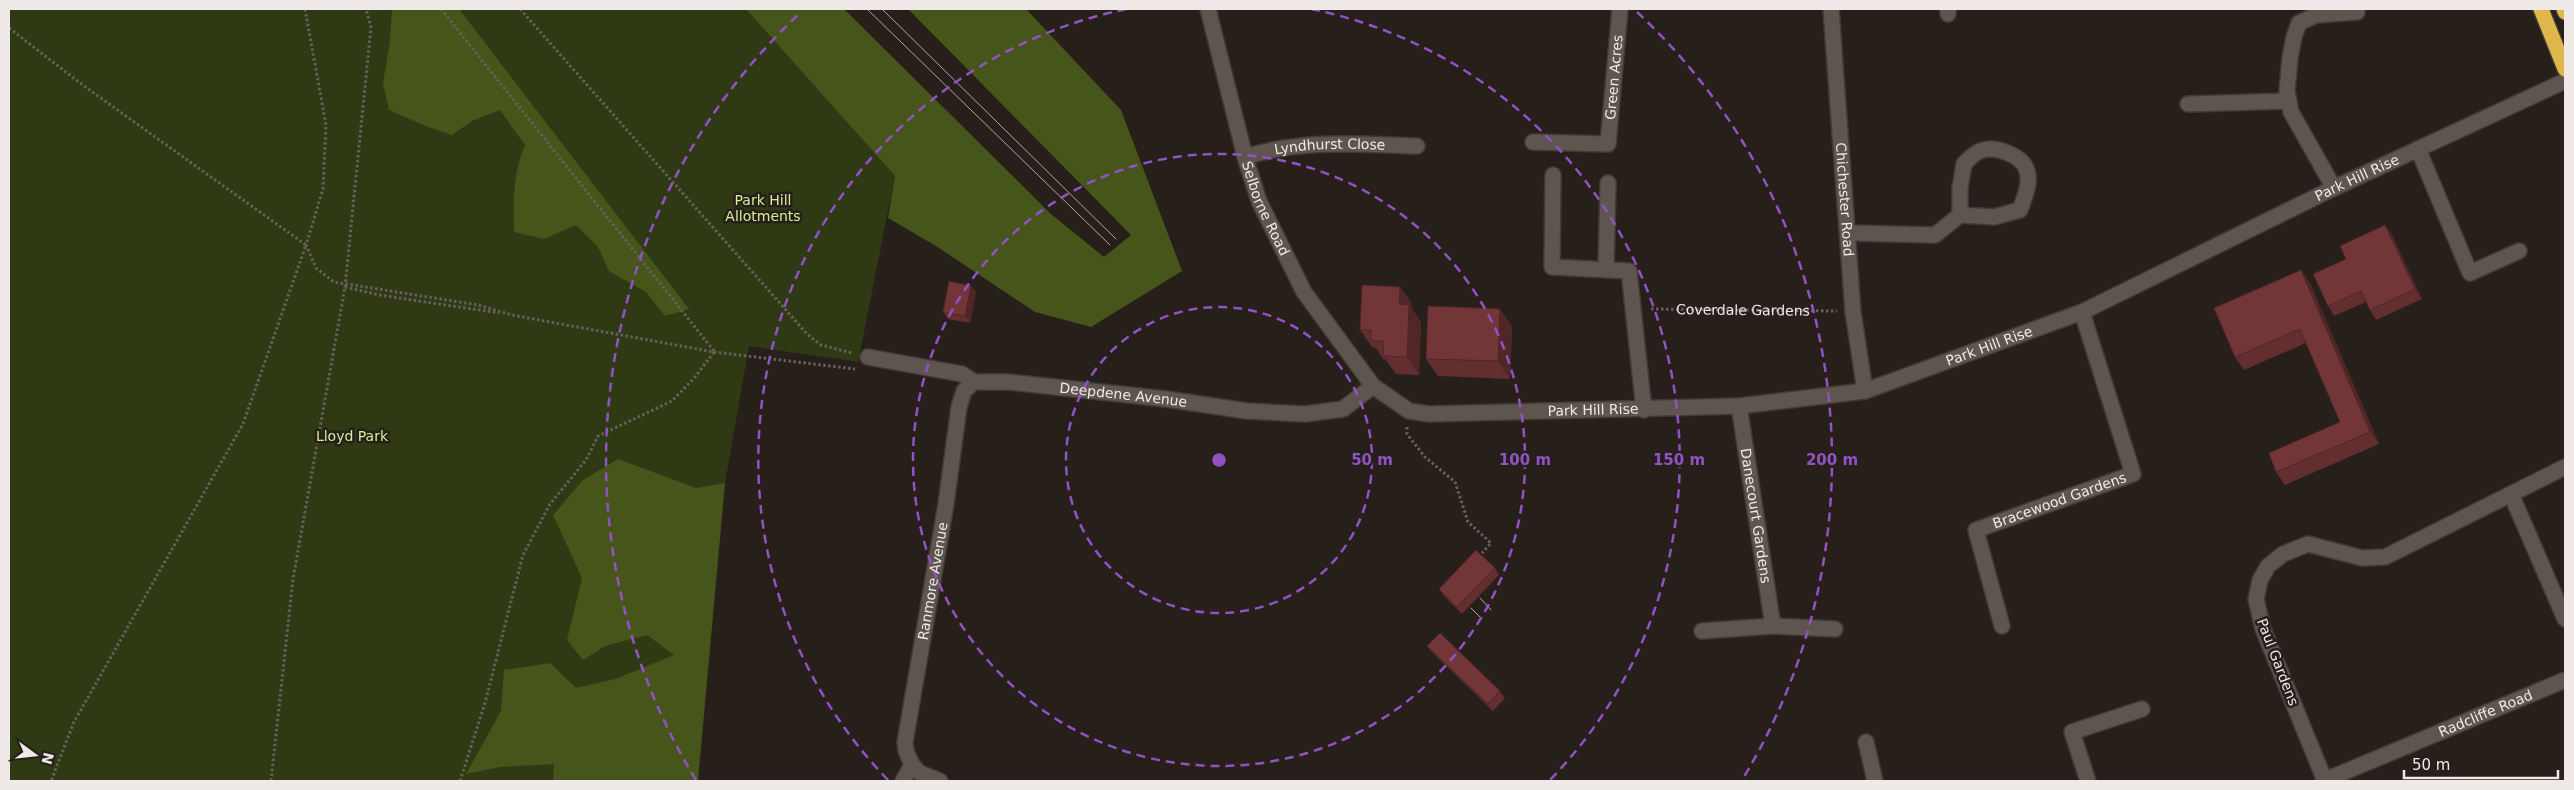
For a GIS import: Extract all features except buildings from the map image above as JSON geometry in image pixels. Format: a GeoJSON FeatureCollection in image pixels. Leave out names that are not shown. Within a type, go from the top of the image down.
{"type":"FeatureCollection","features":[{"type":"Feature","properties":{"kind":"highway"},"geometry":{"type":"LineString","coordinates":[[2541,9],[2565,69]]}},
{"type":"Feature","properties":{"kind":"street","name":"Selborne Road"},"geometry":{"type":"LineString","coordinates":[[1208,9],[1245,157],[1259,201],[1304,292],[1373,386]]}},
{"type":"Feature","properties":{"kind":"street","name":"Green Acres"},"geometry":{"type":"LineString","coordinates":[[1533,142],[1608,144],[1620,9]]}},
{"type":"Feature","properties":{"kind":"street","name":"Chichester Road"},"geometry":{"type":"LineString","coordinates":[[1831,9],[1849,233],[1853,312],[1866,391]]}},
{"type":"Feature","properties":{"kind":"street"},"geometry":{"type":"LineString","coordinates":[[2334,188],[2291,112],[2287,91],[2290,58],[2299,16],[2357,12]]}},
{"type":"Feature","properties":{"kind":"street","name":"Park Hill Rise"},"geometry":{"type":"LineString","coordinates":[[1373,386],[1409,411],[1429,414],[1644,410],[1739,406],[1866,391],[2082,312],[2334,188],[2565,81]]}},
{"type":"Feature","properties":{"kind":"street"},"geometry":{"type":"LineString","coordinates":[[2188,104],[2289,101]]}},
{"type":"Feature","properties":{"kind":"street","name":"Lyndhurst Close"},"geometry":{"type":"LineString","coordinates":[[1245,157],[1288,146],[1322,144],[1417,146]]}},
{"type":"Feature","properties":{"kind":"street"},"geometry":{"type":"LineString","coordinates":[[2418,149],[2470,273],[2519,251]]}},
{"type":"Feature","properties":{"kind":"street"},"geometry":{"type":"LineString","coordinates":[[1849,233],[1934,235],[1960,215],[1994,218],[2020,210],[2027,191],[2027,171],[2019,159],[2000,151],[1980,151],[1964,164],[1960,188],[1960,215]]}},
{"type":"Feature","properties":{"kind":"street"},"geometry":{"type":"LineString","coordinates":[[1553,175],[1552,267],[1629,271],[1644,410]]}},
{"type":"Feature","properties":{"kind":"street"},"geometry":{"type":"LineString","coordinates":[[1606,270],[1608,183]]}},
{"type":"Feature","properties":{"kind":"street","name":"Bracewood Gardens"},"geometry":{"type":"LineString","coordinates":[[2002,626],[1976,530],[2133,474],[2082,312]]}},
{"type":"Feature","properties":{"kind":"street","name":"Deepdene Avenue"},"geometry":{"type":"LineString","coordinates":[[868,357],[962,374],[974,382],[1009,382],[1166,399],[1246,411],[1305,414],[1343,410],[1373,386]]}},
{"type":"Feature","properties":{"kind":"street","name":"Ranmore Avenue"},"geometry":{"type":"LineString","coordinates":[[912,765],[906,751],[905,742],[946,504],[959,407],[964,392],[974,382]]}},
{"type":"Feature","properties":{"kind":"street","name":"Danecourt Gardens"},"geometry":{"type":"LineString","coordinates":[[1739,406],[1773,626]]}},
{"type":"Feature","properties":{"kind":"street","name":"Paul Gardens"},"geometry":{"type":"LineString","coordinates":[[2324,781],[2263,629],[2256,599],[2260,580],[2268,566],[2283,554],[2308,544],[2362,558],[2385,557],[2565,467]]}},
{"type":"Feature","properties":{"kind":"street"},"geometry":{"type":"LineString","coordinates":[[2511,494],[2565,619]]}},
{"type":"Feature","properties":{"kind":"street"},"geometry":{"type":"LineString","coordinates":[[1702,631],[1773,626],[1835,629]]}},
{"type":"Feature","properties":{"kind":"street","name":"Radcliffe Road"},"geometry":{"type":"LineString","coordinates":[[2324,781],[2565,680]]}},
{"type":"Feature","properties":{"kind":"street"},"geometry":{"type":"LineString","coordinates":[[2088,781],[2072,732],[2142,709]]}},
{"type":"Feature","properties":{"kind":"street"},"geometry":{"type":"LineString","coordinates":[[1866,742],[1875,781]]}},
{"type":"Feature","properties":{"kind":"street"},"geometry":{"type":"LineString","coordinates":[[903,781],[912,765],[920,773],[940,781]]}},
{"type":"Feature","properties":{"kind":"path"},"geometry":{"type":"LineString","coordinates":[[50,781],[74,722],[243,424],[306,245],[323,189],[326,125],[305,9]]}},
{"type":"Feature","properties":{"kind":"path"},"geometry":{"type":"LineString","coordinates":[[271,781],[293,579],[345,285],[372,27],[366,9]]}},
{"type":"Feature","properties":{"kind":"path"},"geometry":{"type":"LineString","coordinates":[[442,9],[714,352]]}},
{"type":"Feature","properties":{"kind":"path"},"geometry":{"type":"LineString","coordinates":[[9,28],[84,86],[306,245],[316,268],[334,282],[478,305],[512,315],[714,352],[866,370],[868,357],[821,346],[808,334],[520,9]]}},
{"type":"Feature","properties":{"kind":"path","name":"Coverdale Gardens"},"geometry":{"type":"LineString","coordinates":[[1633,309],[1853,312]]}},
{"type":"Feature","properties":{"kind":"path"},"geometry":{"type":"LineString","coordinates":[[460,781],[485,703],[522,555],[550,504],[586,460],[598,436],[672,401],[714,352]]}},
{"type":"Feature","properties":{"kind":"path"},"geometry":{"type":"LineString","coordinates":[[1409,411],[1407,434],[1425,457],[1455,482],[1468,522],[1490,543],[1482,553]]}},
{"type":"Feature","properties":{"kind":"green space","name":"Lloyd Park"},"geometry":{"type":"Polygon","coordinates":[[[9,9],[746,9],[895,176],[858,362],[749,346],[725,483],[697,556],[684,781],[9,781],[9,9]]]}},
{"type":"Feature","properties":{"kind":"green space"},"geometry":{"type":"Polygon","coordinates":[[[392,9],[459,9],[689,309],[665,316],[646,292],[609,271],[598,247],[576,225],[544,239],[514,232],[516,177],[525,145],[500,110],[472,121],[452,135],[389,110],[383,83],[390,41],[392,9]]]}},
{"type":"Feature","properties":{"kind":"green space"},"geometry":{"type":"Polygon","coordinates":[[[746,9],[844,9],[1051,214],[1104,257],[1131,235],[908,9],[1026,9],[1121,110],[1182,271],[1091,327],[1035,312],[936,246],[888,218],[895,176],[746,9]]]}},
{"type":"Feature","properties":{"kind":"green space"},"geometry":{"type":"Polygon","coordinates":[[[618,459],[696,488],[725,483],[698,781],[553,781],[554,764],[500,767],[466,774],[501,711],[504,670],[550,663],[576,688],[615,679],[674,655],[647,635],[605,646],[583,660],[567,640],[582,578],[553,515],[583,480],[618,459]]]}},
{"type":"Feature","properties":{"kind":"tram line"},"geometry":{"type":"LineString","coordinates":[[867,9],[1110,245]]}},
{"type":"Feature","properties":{"kind":"tram line"},"geometry":{"type":"LineString","coordinates":[[882,9],[1116,239]]}},
{"type":"Feature","properties":{"kind":"tram line"},"geometry":{"type":"LineString","coordinates":[[1480,598],[1491,610]]}},
{"type":"Feature","properties":{"kind":"tram line"},"geometry":{"type":"LineString","coordinates":[[1471,608],[1482,619]]}},
{"type":"Feature","properties":{"kind":"park label","name":"Park Hill Allotments"},"geometry":{"type":"Point","coordinates":[763,208]}}]}
